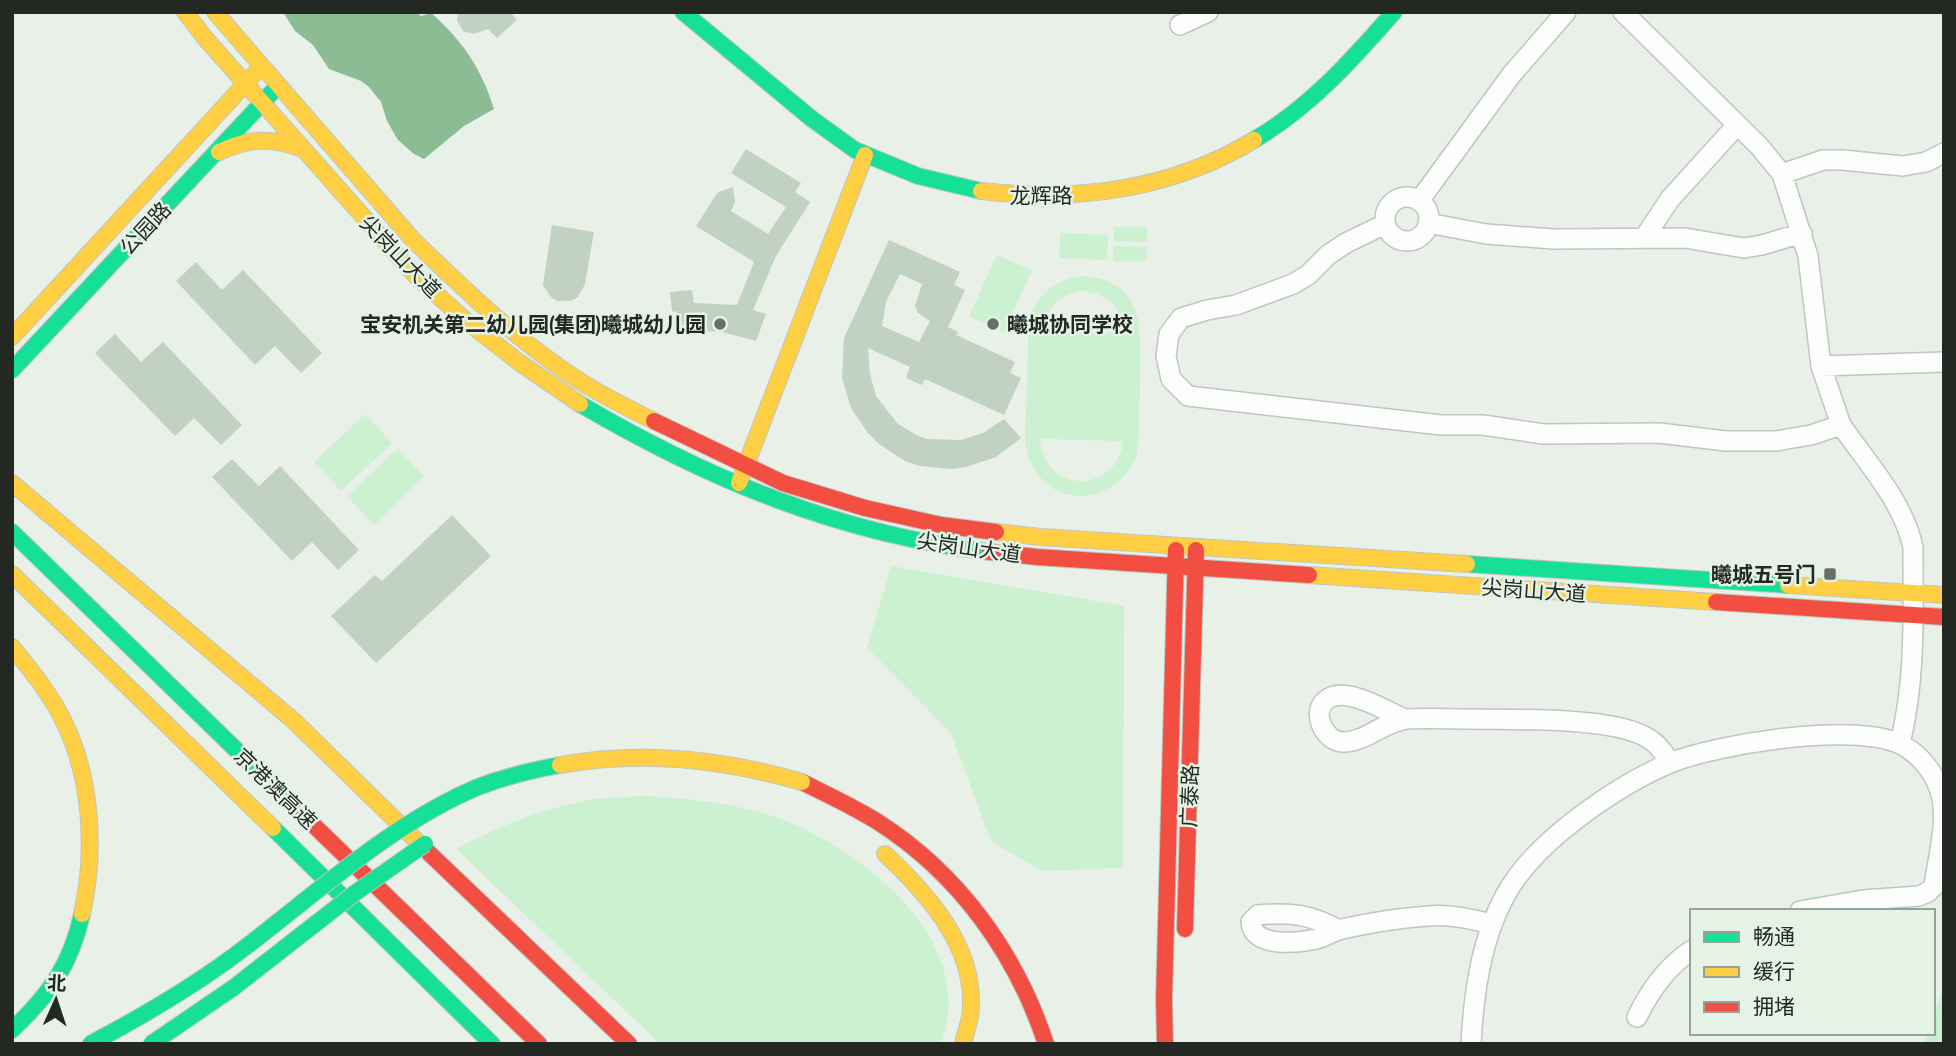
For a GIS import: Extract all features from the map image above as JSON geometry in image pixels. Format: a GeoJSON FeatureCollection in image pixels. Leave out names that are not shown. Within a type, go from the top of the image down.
{"type":"FeatureCollection","features":[{"type":"Feature","properties":{"kind":"main road","name":"尖岗山大道"},"geometry":{"type":"LineString","coordinates":[[185,12],[415,275],[499,348],[546,383],[599,416],[738,487],[816,516],[894,536],[1037,557],[1944,617]]}},
{"type":"Feature","properties":{"kind":"main road","name":"尖岗山大道"},"geometry":{"type":"LineString","coordinates":[[215,12],[414,240],[465,290],[525,341],[594,390],[677,434],[783,483],[825,497],[941,525],[1040,537],[1944,595]]}},
{"type":"Feature","properties":{"kind":"main road","name":"龙辉路"},"geometry":{"type":"LineString","coordinates":[[683,12],[825,131],[865,155],[910,174],[956,188],[1004,196],[1053,198],[1101,194],[1149,185],[1195,170],[1239,149],[1281,124],[1319,94],[1394,12]]}},
{"type":"Feature","properties":{"kind":"main road"},"geometry":{"type":"LineString","coordinates":[[205,38],[215,71]]}},
{"type":"Feature","properties":{"kind":"main road","name":"公园路"},"geometry":{"type":"LineString","coordinates":[[12,337],[262,66]]}},
{"type":"Feature","properties":{"kind":"main road","name":"公园路"},"geometry":{"type":"LineString","coordinates":[[12,370],[279,86]]}},
{"type":"Feature","properties":{"kind":"main road"},"geometry":{"type":"LineString","coordinates":[[207,125],[215,95]]}},
{"type":"Feature","properties":{"kind":"main road"},"geometry":{"type":"LineString","coordinates":[[213,155],[236,144],[262,138],[304,149]]}},
{"type":"Feature","properties":{"kind":"main road"},"geometry":{"type":"LineString","coordinates":[[738,487],[865,155]]}},
{"type":"Feature","properties":{"kind":"main road"},"geometry":{"type":"LineString","coordinates":[[12,483],[294,721],[523,945],[629,1044]]}},
{"type":"Feature","properties":{"kind":"main road","name":"京港澳高速"},"geometry":{"type":"LineString","coordinates":[[12,532],[539,1044]]}},
{"type":"Feature","properties":{"kind":"main road","name":"广泰路"},"geometry":{"type":"LineString","coordinates":[[1165,1044],[1176,547]]}},
{"type":"Feature","properties":{"kind":"main road","name":"广泰路"},"geometry":{"type":"LineString","coordinates":[[1185,944],[1196,548]]}},
{"type":"Feature","properties":{"kind":"main road","name":"京港澳高速"},"geometry":{"type":"LineString","coordinates":[[12,574],[492,1044]]}},
{"type":"Feature","properties":{"kind":"main road"},"geometry":{"type":"LineString","coordinates":[[12,647],[40,681],[67,728],[81,768],[89,818],[90,868],[85,908],[70,951],[52,989],[12,1030]]}},
{"type":"Feature","properties":{"kind":"main road"},"geometry":{"type":"LineString","coordinates":[[90,1044],[154,1011],[215,971],[335,876],[425,816],[477,788],[538,769],[587,760],[638,756],[696,758],[754,767],[802,782],[891,830],[934,866],[965,898],[999,942],[1026,989],[1046,1044]]}},
{"type":"Feature","properties":{"kind":"main road"},"geometry":{"type":"LineString","coordinates":[[151,1044],[233,988],[355,894],[435,837]]}},
{"type":"Feature","properties":{"kind":"main road"},"geometry":{"type":"LineString","coordinates":[[871,845],[916,882],[939,911],[957,941],[967,977],[970,1014],[963,1044]]}},
{"type":"Feature","properties":{"kind":"street"},"geometry":{"type":"LineString","coordinates":[[1180,25],[1208,12]]}},
{"type":"Feature","properties":{"kind":"street"},"geometry":{"type":"LineString","coordinates":[[1419,201],[1512,74],[1566,12]]}},
{"type":"Feature","properties":{"kind":"street"},"geometry":{"type":"LineString","coordinates":[[1623,12],[1759,146],[1783,174],[1812,281],[1814,323],[1821,366],[1841,425],[1900,510],[1913,547],[1912,678],[1900,744]]}},
{"type":"Feature","properties":{"kind":"street"},"geometry":{"type":"LineString","coordinates":[[1644,238],[1670,199],[1737,125]]}},
{"type":"Feature","properties":{"kind":"street"},"geometry":{"type":"LineString","coordinates":[[1783,174],[1823,160],[1903,166],[1926,162],[1944,153]]}},
{"type":"Feature","properties":{"kind":"street"},"geometry":{"type":"LineString","coordinates":[[1403,198],[1419,201],[1428,215],[1428,223],[1421,236],[1406,241],[1396,238],[1385,224],[1386,214],[1392,204],[1403,198]]}},
{"type":"Feature","properties":{"kind":"street"},"geometry":{"type":"LineString","coordinates":[[1428,223],[1486,234],[1553,239],[1685,239],[1744,248],[1801,233]]}},
{"type":"Feature","properties":{"kind":"street"},"geometry":{"type":"LineString","coordinates":[[1385,224],[1346,243],[1293,284],[1236,306],[1207,310],[1181,318],[1169,334],[1166,356],[1171,379],[1188,396],[1441,425],[1483,425],[1544,434],[1659,433],[1726,441],[1776,442],[1841,425]]}},
{"type":"Feature","properties":{"kind":"street"},"geometry":{"type":"LineString","coordinates":[[1821,366],[1944,362]]}},
{"type":"Feature","properties":{"kind":"street"},"geometry":{"type":"LineString","coordinates":[[1404,719],[1565,722],[1614,727],[1639,734],[1659,745],[1670,763]]}},
{"type":"Feature","properties":{"kind":"street"},"geometry":{"type":"LineString","coordinates":[[1471,1044],[1479,976],[1492,924],[1516,878],[1536,854],[1573,822],[1614,793],[1670,763],[1749,741],[1855,736],[1900,744],[1923,760],[1937,783],[1943,807],[1934,886],[1919,896],[1863,900],[1811,909]]}},
{"type":"Feature","properties":{"kind":"street"},"geometry":{"type":"LineString","coordinates":[[1339,930],[1429,915],[1462,916],[1492,924]]}},
{"type":"Feature","properties":{"kind":"street"},"geometry":{"type":"LineString","coordinates":[[1637,1017],[1661,977],[1690,952]]}},
{"type":"Feature","properties":{"kind":"shaded area"},"geometry":{"type":"Polygon","coordinates":[[[283,12],[415,12],[421,16],[431,13],[470,56],[494,109],[464,126],[424,159],[398,140],[387,121],[381,102],[369,87],[361,81],[329,69],[313,45],[295,31],[283,12]]]}},
{"type":"Feature","properties":{"kind":"shaded area"},"geometry":{"type":"Polygon","coordinates":[[[1114,227],[1147,227],[1147,242],[1114,241],[1114,227]]]}},
{"type":"Feature","properties":{"kind":"shaded area"},"geometry":{"type":"Polygon","coordinates":[[[1060,233],[1108,235],[1107,260],[1059,258],[1060,233]]]}},
{"type":"Feature","properties":{"kind":"shaded area"},"geometry":{"type":"Polygon","coordinates":[[[1113,246],[1147,247],[1146,261],[1113,261],[1113,246]]]}},
{"type":"Feature","properties":{"kind":"shaded area"},"geometry":{"type":"Polygon","coordinates":[[[997,255],[1032,270],[1004,332],[969,316],[997,255]]]}},
{"type":"Feature","properties":{"kind":"shaded area"},"geometry":{"type":"Polygon","coordinates":[[[1079,276],[1101,279],[1117,286],[1128,296],[1139,325],[1137,455],[1125,475],[1109,488],[1092,495],[1073,495],[1056,490],[1041,479],[1030,462],[1025,439],[1029,318],[1037,302],[1048,290],[1079,276]],[[1080,291],[1065,296],[1054,305],[1046,317],[1042,332],[1125,334],[1121,316],[1112,303],[1097,294],[1080,291]],[[1040,439],[1044,457],[1053,470],[1065,478],[1080,481],[1094,479],[1107,472],[1117,460],[1123,442],[1123,441],[1040,439]]]}},
{"type":"Feature","properties":{"kind":"shaded area"},"geometry":{"type":"Polygon","coordinates":[[[365,414],[392,443],[341,491],[314,462],[365,414]]]}},
{"type":"Feature","properties":{"kind":"shaded area"},"geometry":{"type":"Polygon","coordinates":[[[398,448],[424,477],[374,525],[347,496],[398,448]]]}},
{"type":"Feature","properties":{"kind":"shaded area"},"geometry":{"type":"Polygon","coordinates":[[[891,566],[1124,606],[1123,868],[1042,871],[991,841],[951,733],[867,648],[891,566]]]}},
{"type":"Feature","properties":{"kind":"shaded area"},"geometry":{"type":"Polygon","coordinates":[[[645,796],[719,804],[756,811],[791,823],[854,858],[884,882],[910,909],[931,939],[945,972],[948,1007],[941,1044],[660,1044],[456,849],[541,812],[595,799],[645,796]]]}},
{"type":"Feature","properties":{"kind":"shaded area"},"geometry":{"type":"Polygon","coordinates":[[[1944,987],[1944,1044],[1925,1044],[1927,1035],[1935,1035],[1935,1012],[1944,987]]]}},
{"type":"Feature","properties":{"kind":"building"},"geometry":{"type":"Polygon","coordinates":[[[458,12],[510,12],[517,20],[497,38],[488,29],[474,34],[463,31],[457,21],[458,12]]]}},
{"type":"Feature","properties":{"kind":"building"},"geometry":{"type":"Polygon","coordinates":[[[746,149],[801,183],[795,192],[810,202],[776,256],[753,310],[766,314],[756,341],[718,331],[680,334],[676,311],[672,312],[670,292],[692,290],[694,303],[737,305],[754,262],[696,226],[716,195],[733,187],[735,202],[731,211],[768,234],[786,207],[731,173],[746,149]]]}},
{"type":"Feature","properties":{"kind":"building"},"geometry":{"type":"Polygon","coordinates":[[[552,225],[594,232],[585,284],[578,297],[571,301],[557,301],[543,285],[552,225]]]}},
{"type":"Feature","properties":{"kind":"building"},"geometry":{"type":"Polygon","coordinates":[[[889,240],[960,272],[954,285],[965,290],[948,327],[958,332],[956,335],[1015,362],[1010,373],[1021,378],[1004,415],[925,379],[922,385],[906,378],[910,367],[868,348],[870,374],[876,396],[897,423],[927,439],[961,440],[983,433],[1004,419],[1021,438],[996,457],[966,467],[951,469],[920,466],[905,461],[879,444],[851,408],[842,378],[844,338],[889,240]],[[900,274],[886,302],[882,326],[919,342],[930,321],[918,313],[915,306],[922,284],[900,274]]]}},
{"type":"Feature","properties":{"kind":"building"},"geometry":{"type":"Polygon","coordinates":[[[196,262],[222,290],[243,270],[322,353],[301,373],[275,346],[255,365],[176,281],[196,262]]]}},
{"type":"Feature","properties":{"kind":"building"},"geometry":{"type":"Polygon","coordinates":[[[115,334],[141,362],[163,342],[242,425],[221,445],[194,418],[175,436],[95,353],[115,334]]]}},
{"type":"Feature","properties":{"kind":"building"},"geometry":{"type":"Polygon","coordinates":[[[232,459],[259,486],[280,466],[359,550],[338,570],[312,542],[292,561],[212,477],[232,459]]]}},
{"type":"Feature","properties":{"kind":"building"},"geometry":{"type":"Polygon","coordinates":[[[452,515],[491,556],[376,663],[331,616],[375,575],[382,581],[452,515]]]}},
{"type":"Feature","properties":{"kind":"traffic: fast"},"geometry":{"type":"LineString","coordinates":[[683,12],[812,119],[855,150],[918,176],[981,191]]}},
{"type":"Feature","properties":{"kind":"traffic: fast"},"geometry":{"type":"LineString","coordinates":[[1254,140],[1312,98],[1394,12]]}},
{"type":"Feature","properties":{"kind":"traffic: fast"},"geometry":{"type":"LineString","coordinates":[[12,370],[276,88]]}},
{"type":"Feature","properties":{"kind":"traffic: fast"},"geometry":{"type":"LineString","coordinates":[[580,404],[677,457],[777,500],[881,532],[990,552]]}},
{"type":"Feature","properties":{"kind":"traffic: fast"},"geometry":{"type":"LineString","coordinates":[[12,532],[296,808]]}},
{"type":"Feature","properties":{"kind":"traffic: fast"},"geometry":{"type":"LineString","coordinates":[[1467,564],[1788,585]]}},
{"type":"Feature","properties":{"kind":"traffic: fast"},"geometry":{"type":"LineString","coordinates":[[90,1044],[210,973],[358,859],[417,819],[478,787],[560,765]]}},
{"type":"Feature","properties":{"kind":"traffic: fast"},"geometry":{"type":"LineString","coordinates":[[273,828],[492,1044]]}},
{"type":"Feature","properties":{"kind":"traffic: fast"},"geometry":{"type":"LineString","coordinates":[[151,1044],[233,988],[355,893],[425,844]]}},
{"type":"Feature","properties":{"kind":"traffic: fast"},"geometry":{"type":"LineString","coordinates":[[12,1030],[57,978],[72,949],[82,914]]}},
{"type":"Feature","properties":{"kind":"traffic: slow"},"geometry":{"type":"LineString","coordinates":[[185,12],[415,275],[466,321],[520,363],[580,404]]}},
{"type":"Feature","properties":{"kind":"traffic: slow"},"geometry":{"type":"LineString","coordinates":[[215,12],[414,241],[454,279],[516,334],[560,368],[600,393],[654,421]]}},
{"type":"Feature","properties":{"kind":"traffic: slow"},"geometry":{"type":"LineString","coordinates":[[12,337],[257,71]]}},
{"type":"Feature","properties":{"kind":"traffic: slow"},"geometry":{"type":"LineString","coordinates":[[981,191],[1052,195],[1122,188],[1190,171],[1254,140]]}},
{"type":"Feature","properties":{"kind":"traffic: slow"},"geometry":{"type":"LineString","coordinates":[[219,152],[240,144],[261,141],[281,142],[303,149]]}},
{"type":"Feature","properties":{"kind":"traffic: slow"},"geometry":{"type":"LineString","coordinates":[[739,483],[865,155]]}},
{"type":"Feature","properties":{"kind":"traffic: slow"},"geometry":{"type":"LineString","coordinates":[[12,483],[294,721],[429,853]]}},
{"type":"Feature","properties":{"kind":"traffic: slow"},"geometry":{"type":"LineString","coordinates":[[996,532],[1467,564]]}},
{"type":"Feature","properties":{"kind":"traffic: slow"},"geometry":{"type":"LineString","coordinates":[[12,574],[273,828]]}},
{"type":"Feature","properties":{"kind":"traffic: slow"},"geometry":{"type":"LineString","coordinates":[[1309,575],[1716,602]]}},
{"type":"Feature","properties":{"kind":"traffic: slow"},"geometry":{"type":"LineString","coordinates":[[1788,585],[1944,595]]}},
{"type":"Feature","properties":{"kind":"traffic: slow"},"geometry":{"type":"LineString","coordinates":[[12,647],[57,708],[80,764],[90,840],[82,914]]}},
{"type":"Feature","properties":{"kind":"traffic: slow"},"geometry":{"type":"LineString","coordinates":[[560,765],[621,758],[682,759],[742,768],[802,782]]}},
{"type":"Feature","properties":{"kind":"traffic: slow"},"geometry":{"type":"LineString","coordinates":[[885,854],[919,888],[948,926],[959,947],[971,993],[970,1017],[963,1044]]}},
{"type":"Feature","properties":{"kind":"traffic: jam"},"geometry":{"type":"LineString","coordinates":[[654,421],[783,483],[865,508],[941,525],[996,532]]}},
{"type":"Feature","properties":{"kind":"traffic: jam"},"geometry":{"type":"LineString","coordinates":[[1165,1044],[1176,550]]}},
{"type":"Feature","properties":{"kind":"traffic: jam"},"geometry":{"type":"LineString","coordinates":[[1185,929],[1196,550]]}},
{"type":"Feature","properties":{"kind":"traffic: jam"},"geometry":{"type":"LineString","coordinates":[[990,552],[1309,575]]}},
{"type":"Feature","properties":{"kind":"traffic: jam"},"geometry":{"type":"LineString","coordinates":[[1716,602],[1944,617]]}},
{"type":"Feature","properties":{"kind":"traffic: jam"},"geometry":{"type":"LineString","coordinates":[[802,782],[878,822],[907,843],[959,891],[1001,947],[1033,1010],[1046,1044]]}},
{"type":"Feature","properties":{"kind":"traffic: jam"},"geometry":{"type":"LineString","coordinates":[[296,808],[539,1044]]}},
{"type":"Feature","properties":{"kind":"traffic: jam"},"geometry":{"type":"LineString","coordinates":[[429,853],[629,1044]]}},
{"type":"Feature","properties":{"kind":"place","name":"宝安机关第二幼儿园(集团)曦城幼儿园"},"geometry":{"type":"Point","coordinates":[720,324]}},
{"type":"Feature","properties":{"kind":"place","name":"曦城协同学校"},"geometry":{"type":"Point","coordinates":[993,324]}},
{"type":"Feature","properties":{"kind":"place","name":"曦城五号门"},"geometry":{"type":"Point","coordinates":[1830,574]}}]}
